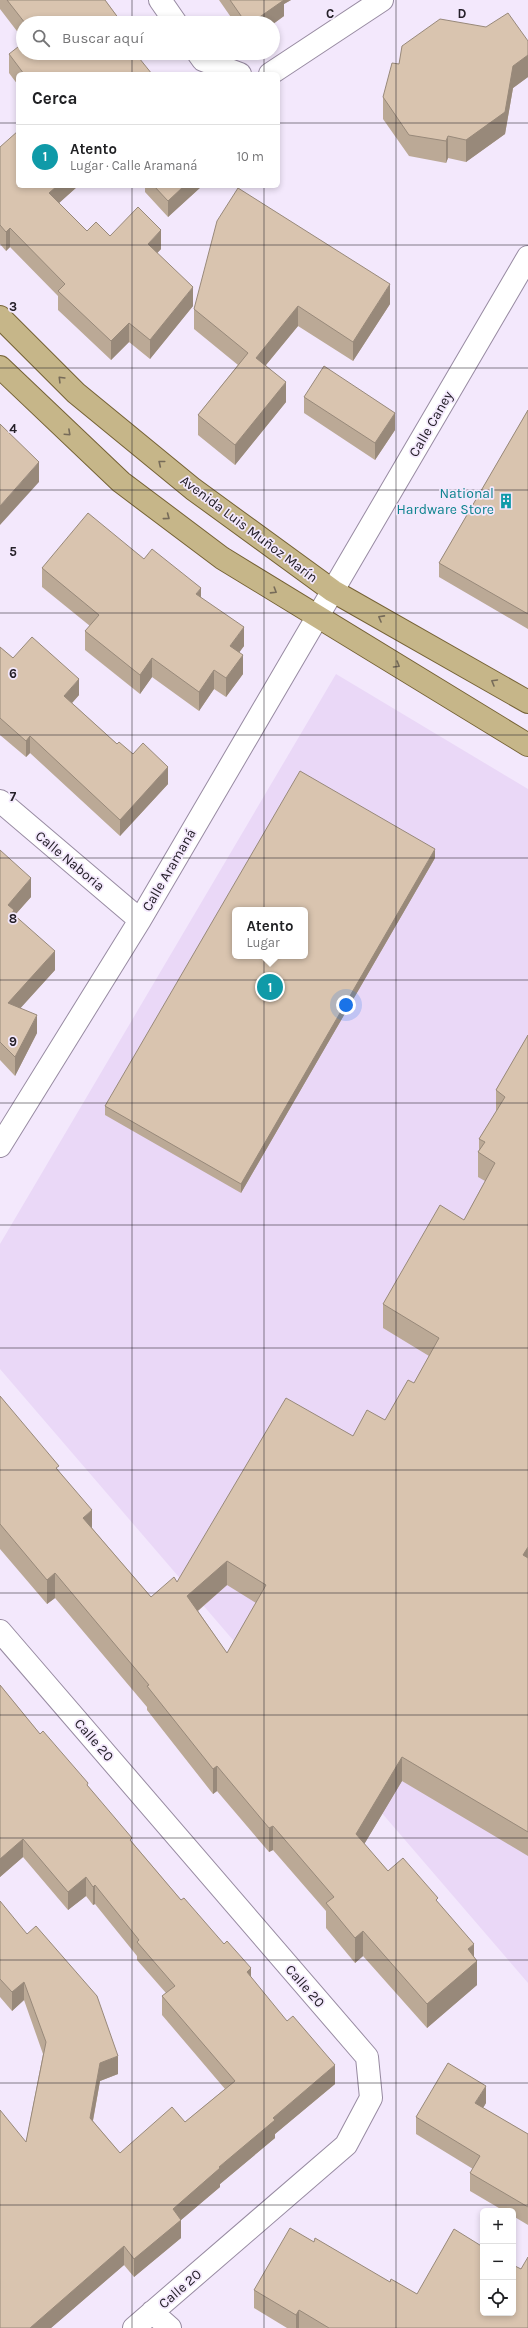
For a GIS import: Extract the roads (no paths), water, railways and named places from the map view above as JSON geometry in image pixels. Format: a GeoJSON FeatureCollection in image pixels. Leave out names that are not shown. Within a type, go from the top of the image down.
{"type":"FeatureCollection","features":[{"type":"Feature","properties":{"kind":"main road","name":"Avenida Luis Muñoz Marín"},"geometry":{"type":"LineString","coordinates":[[0,317],[76,393],[193,489],[333,591],[528,702]]}},
{"type":"Feature","properties":{"kind":"main road"},"geometry":{"type":"LineString","coordinates":[[0,367],[121,482],[222,558],[317,618],[528,745]]}},
{"type":"Feature","properties":{"kind":"street"},"geometry":{"type":"LineString","coordinates":[[160,0],[171,16]]}},
{"type":"Feature","properties":{"kind":"street"},"geometry":{"type":"LineString","coordinates":[[273,72],[382,0]]}},
{"type":"Feature","properties":{"kind":"street"},"geometry":{"type":"LineString","coordinates":[[203,60],[235,72]]}},
{"type":"Feature","properties":{"kind":"street","name":"Calle Caney"},"geometry":{"type":"LineString","coordinates":[[333,591],[528,256]]}},
{"type":"Feature","properties":{"kind":"street","name":"Calle Aramaná"},"geometry":{"type":"LineString","coordinates":[[0,1146],[140,920],[333,591]]}},
{"type":"Feature","properties":{"kind":"street","name":"Calle Naboria"},"geometry":{"type":"LineString","coordinates":[[0,801],[140,920]]}},
{"type":"Feature","properties":{"kind":"street","name":"Calle 20"},"geometry":{"type":"LineString","coordinates":[[0,1631],[367,2057],[371,2098],[346,2144],[134,2328]]}},
{"type":"Feature","properties":{"kind":"street"},"geometry":{"type":"LineString","coordinates":[[152,2312],[170,2328]]}},
{"type":"Feature","properties":{"kind":"place","name":"National Hardware Store"},"geometry":{"type":"Point","coordinates":[506,501]}},
{"type":"Feature","properties":{"kind":"place","name":"Atento"},"geometry":{"type":"Point","coordinates":[270,987]}}]}
